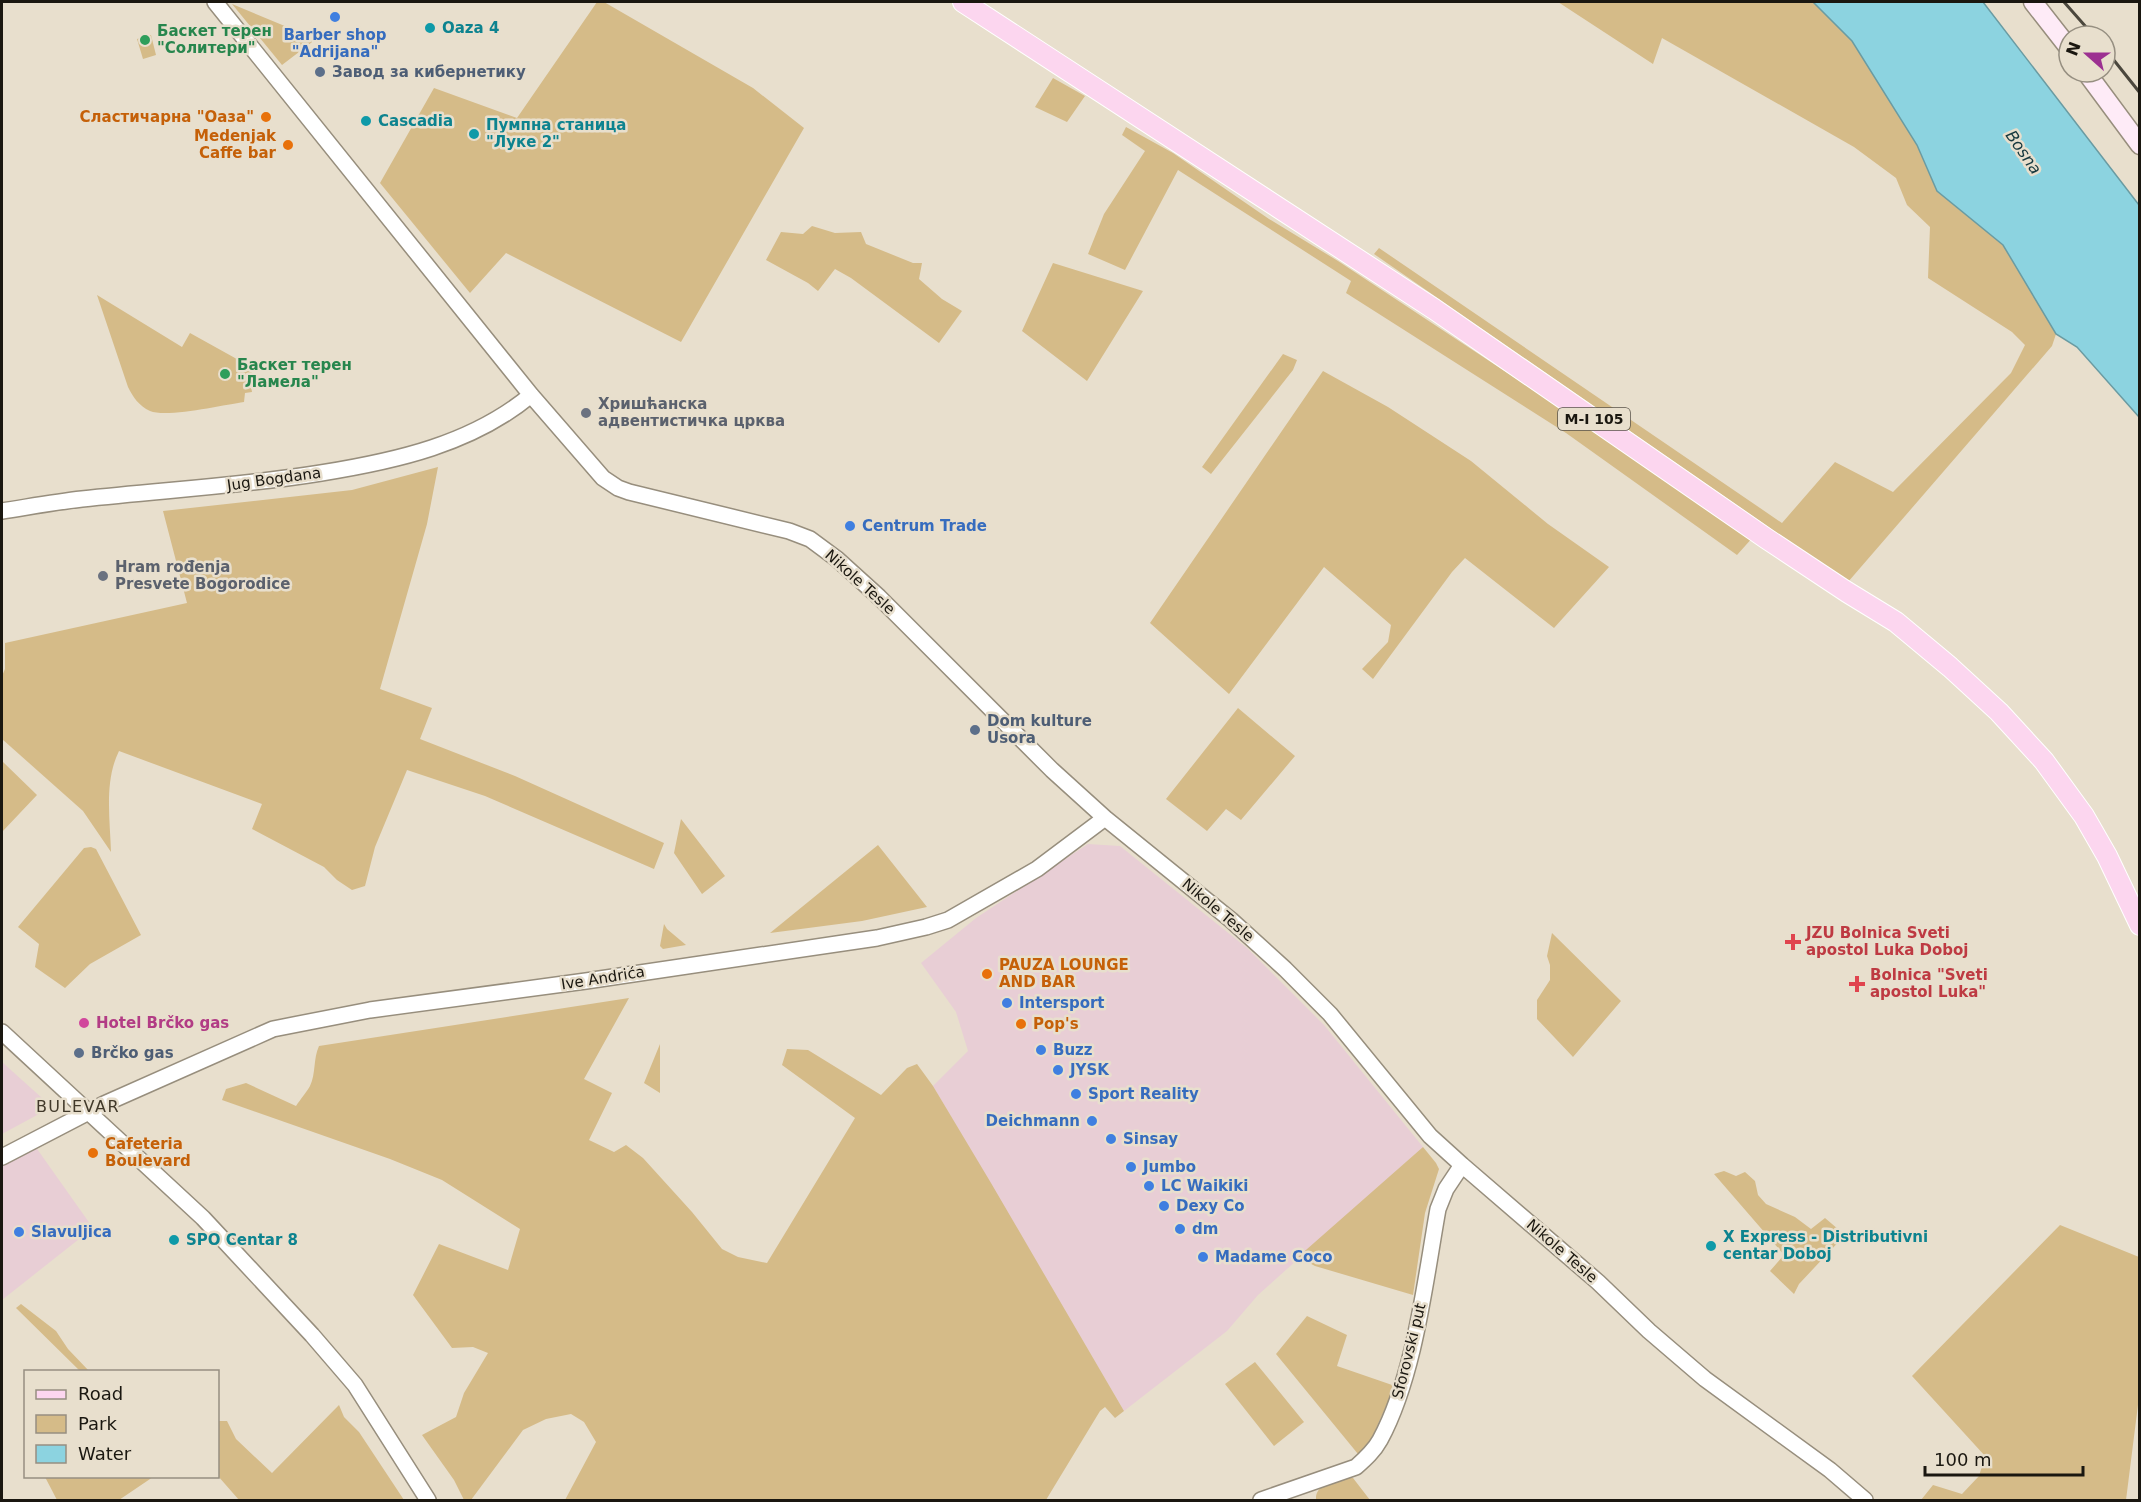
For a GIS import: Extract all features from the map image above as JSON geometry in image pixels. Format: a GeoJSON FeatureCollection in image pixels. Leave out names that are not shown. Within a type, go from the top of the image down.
{"type":"FeatureCollection","features":[{"type":"Feature","properties":{"kind":"main road","name":"M-I 105"},"geometry":{"type":"LineString","coordinates":[[963,2],[1434,309],[1767,539],[1896,622],[1999,712],[2044,761],[2084,816],[2107,856],[2139,925]]}},
{"type":"Feature","properties":{"kind":"main road"},"geometry":{"type":"LineString","coordinates":[[2033,2],[2057,33]]}},
{"type":"Feature","properties":{"kind":"main road"},"geometry":{"type":"LineString","coordinates":[[2095,84],[2139,145]]}},
{"type":"Feature","properties":{"kind":"street","name":"Nikole Tesle"},"geometry":{"type":"LineString","coordinates":[[215,2],[531,395],[598,473],[618,488],[767,524],[810,539],[824,548],[879,597],[1035,755],[1106,818],[1231,920],[1285,969],[1330,1014],[1430,1136],[1598,1282],[1649,1331],[1705,1379],[1830,1470],[1864,1500]]}},
{"type":"Feature","properties":{"kind":"street","name":"Jug Bogdana"},"geometry":{"type":"LineString","coordinates":[[2,511],[81,499],[212,488],[366,465],[421,452],[484,428],[512,411],[531,395]]}},
{"type":"Feature","properties":{"kind":"street","name":"Ive Andrića"},"geometry":{"type":"LineString","coordinates":[[2,1157],[87,1112],[273,1029],[370,1010],[877,938],[926,927],[948,920],[1037,869],[1106,818]]}},
{"type":"Feature","properties":{"kind":"street"},"geometry":{"type":"LineString","coordinates":[[2,1032],[203,1218],[312,1335],[355,1385],[428,1500]]}},
{"type":"Feature","properties":{"kind":"street","name":"Sforovski put"},"geometry":{"type":"LineString","coordinates":[[1261,1500],[1356,1467],[1366,1459],[1380,1441],[1401,1392],[1411,1354],[1438,1209],[1446,1189],[1462,1165]]}},
{"type":"Feature","properties":{"kind":"shaded area"},"geometry":{"type":"Polygon","coordinates":[[[1088,844],[1120,846],[1247,948],[1324,1025],[1423,1147],[1258,1295],[1227,1331],[1124,1411],[933,1086],[968,1051],[956,1012],[921,963],[976,918],[1088,844]]]}},
{"type":"Feature","properties":{"kind":"shaded area"},"geometry":{"type":"Polygon","coordinates":[[[2,1062],[52,1107],[2,1134],[2,1062]]]}},
{"type":"Feature","properties":{"kind":"shaded area"},"geometry":{"type":"Polygon","coordinates":[[[35,1146],[93,1228],[2,1300],[2,1164],[35,1146]]]}},
{"type":"Feature","properties":{"kind":"green space"},"geometry":{"type":"Polygon","coordinates":[[[597,2],[604,2],[753,88],[804,128],[681,342],[506,253],[470,293],[380,183],[434,88],[517,118],[597,2]]]}},
{"type":"Feature","properties":{"kind":"green space"},"geometry":{"type":"Polygon","coordinates":[[[1558,2],[1813,2],[1852,40],[1917,145],[1937,191],[2003,245],[2056,334],[2052,346],[1848,582],[1374,254],[1379,248],[1782,523],[1835,462],[1893,492],[2011,373],[2025,345],[2012,332],[1928,278],[1930,227],[1907,205],[1896,178],[1854,147],[1662,38],[1653,64],[1558,2]]]}},
{"type":"Feature","properties":{"kind":"green space"},"geometry":{"type":"Polygon","coordinates":[[[232,4],[316,39],[282,65],[232,4]]]}},
{"type":"Feature","properties":{"kind":"green space"},"geometry":{"type":"Polygon","coordinates":[[[151,35],[156,55],[143,59],[137,39],[151,35]]]}},
{"type":"Feature","properties":{"kind":"green space"},"geometry":{"type":"Polygon","coordinates":[[[1053,78],[1085,96],[1067,122],[1035,107],[1053,78]]]}},
{"type":"Feature","properties":{"kind":"green space"},"geometry":{"type":"Polygon","coordinates":[[[1126,127],[1173,153],[1269,219],[1338,261],[1754,536],[1737,555],[1566,433],[1346,293],[1351,281],[1178,170],[1125,270],[1088,254],[1104,214],[1145,151],[1122,135],[1126,127]]]}},
{"type":"Feature","properties":{"kind":"green space"},"geometry":{"type":"Polygon","coordinates":[[[812,226],[835,233],[861,232],[866,244],[913,263],[922,263],[919,279],[942,299],[962,311],[939,343],[851,278],[835,269],[818,291],[766,260],[781,232],[803,234],[812,226]]]}},
{"type":"Feature","properties":{"kind":"green space"},"geometry":{"type":"Polygon","coordinates":[[[1053,263],[1143,291],[1087,381],[1022,331],[1053,263]]]}},
{"type":"Feature","properties":{"kind":"green space"},"geometry":{"type":"Polygon","coordinates":[[[97,295],[182,347],[190,333],[253,368],[250,380],[252,392],[245,393],[244,402],[210,408],[169,413],[158,413],[146,409],[137,401],[128,387],[97,295]]]}},
{"type":"Feature","properties":{"kind":"green space"},"geometry":{"type":"Polygon","coordinates":[[[1283,354],[1297,360],[1293,370],[1211,474],[1202,467],[1283,354]]]}},
{"type":"Feature","properties":{"kind":"green space"},"geometry":{"type":"Polygon","coordinates":[[[1323,371],[1388,407],[1471,461],[1548,524],[1609,567],[1554,628],[1465,558],[1452,572],[1373,679],[1362,669],[1388,642],[1391,625],[1324,567],[1229,694],[1150,623],[1323,371]]]}},
{"type":"Feature","properties":{"kind":"green space"},"geometry":{"type":"Polygon","coordinates":[[[438,467],[427,524],[380,689],[432,708],[420,739],[515,776],[664,843],[654,869],[485,796],[407,770],[375,847],[365,886],[352,890],[324,867],[252,829],[262,804],[119,751],[111,775],[110,787],[111,852],[83,811],[2,739],[2,676],[5,669],[5,643],[187,603],[163,511],[352,490],[438,467]]]}},
{"type":"Feature","properties":{"kind":"green space"},"geometry":{"type":"Polygon","coordinates":[[[1238,708],[1295,756],[1241,820],[1226,809],[1207,831],[1166,799],[1238,708]]]}},
{"type":"Feature","properties":{"kind":"green space"},"geometry":{"type":"Polygon","coordinates":[[[2,761],[37,795],[2,832],[2,761]]]}},
{"type":"Feature","properties":{"kind":"green space"},"geometry":{"type":"Polygon","coordinates":[[[681,819],[725,876],[702,894],[674,853],[681,819]]]}},
{"type":"Feature","properties":{"kind":"green space"},"geometry":{"type":"Polygon","coordinates":[[[878,845],[927,907],[862,921],[770,933],[878,845]]]}},
{"type":"Feature","properties":{"kind":"green space"},"geometry":{"type":"Polygon","coordinates":[[[84,848],[96,849],[141,935],[90,964],[65,988],[35,967],[39,944],[18,927],[84,848]]]}},
{"type":"Feature","properties":{"kind":"green space"},"geometry":{"type":"Polygon","coordinates":[[[664,924],[686,945],[663,949],[660,946],[664,924]]]}},
{"type":"Feature","properties":{"kind":"green space"},"geometry":{"type":"Polygon","coordinates":[[[1552,933],[1621,1001],[1573,1057],[1537,1019],[1537,1000],[1550,980],[1550,965],[1547,956],[1552,933]]]}},
{"type":"Feature","properties":{"kind":"green space"},"geometry":{"type":"Polygon","coordinates":[[[629,998],[584,1079],[612,1093],[589,1140],[614,1152],[626,1145],[643,1158],[722,1249],[738,1257],[767,1263],[855,1118],[782,1065],[787,1049],[808,1050],[881,1095],[907,1068],[917,1064],[933,1086],[991,1183],[1124,1411],[1115,1418],[1105,1407],[1100,1411],[1046,1500],[565,1500],[596,1442],[584,1422],[571,1414],[546,1419],[523,1430],[471,1500],[464,1500],[454,1480],[422,1435],[456,1417],[464,1393],[488,1353],[473,1347],[452,1348],[413,1295],[439,1244],[508,1270],[520,1229],[442,1180],[390,1159],[222,1100],[226,1089],[246,1083],[296,1106],[312,1081],[319,1046],[629,998]]]}},
{"type":"Feature","properties":{"kind":"green space"},"geometry":{"type":"Polygon","coordinates":[[[660,1044],[660,1093],[644,1083],[660,1044]]]}},
{"type":"Feature","properties":{"kind":"green space"},"geometry":{"type":"Polygon","coordinates":[[[1423,1147],[1439,1169],[1425,1213],[1413,1295],[1315,1266],[1298,1257],[1423,1147]]]}},
{"type":"Feature","properties":{"kind":"green space"},"geometry":{"type":"Polygon","coordinates":[[[1724,1171],[1736,1176],[1745,1172],[1755,1181],[1758,1195],[1766,1204],[1795,1217],[1811,1229],[1825,1218],[1845,1235],[1799,1284],[1794,1294],[1770,1271],[1784,1255],[1714,1174],[1724,1171]]]}},
{"type":"Feature","properties":{"kind":"green space"},"geometry":{"type":"Polygon","coordinates":[[[2060,1225],[2139,1257],[2140,1389],[2126,1500],[1921,1500],[1933,1485],[1962,1494],[1979,1476],[1985,1456],[1912,1376],[2060,1225]]]}},
{"type":"Feature","properties":{"kind":"green space"},"geometry":{"type":"Polygon","coordinates":[[[21,1304],[56,1331],[68,1349],[88,1370],[79,1370],[16,1308],[21,1304]]]}},
{"type":"Feature","properties":{"kind":"green space"},"geometry":{"type":"Polygon","coordinates":[[[1307,1316],[1347,1335],[1337,1366],[1395,1386],[1370,1442],[1358,1454],[1276,1354],[1307,1316]]]}},
{"type":"Feature","properties":{"kind":"green space"},"geometry":{"type":"Polygon","coordinates":[[[1255,1362],[1304,1422],[1274,1446],[1225,1384],[1255,1362]]]}},
{"type":"Feature","properties":{"kind":"green space"},"geometry":{"type":"Polygon","coordinates":[[[339,1405],[344,1417],[359,1432],[404,1500],[239,1500],[219,1477],[219,1421],[227,1421],[236,1439],[272,1473],[339,1405]]]}},
{"type":"Feature","properties":{"kind":"green space"},"geometry":{"type":"Polygon","coordinates":[[[1347,1477],[1353,1478],[1370,1500],[1316,1500],[1318,1490],[1322,1487],[1347,1477]]]}},
{"type":"Feature","properties":{"kind":"green space"},"geometry":{"type":"Polygon","coordinates":[[[46,1478],[152,1478],[119,1500],[57,1500],[46,1478]]]}},
{"type":"Feature","properties":{"kind":"water","name":"Bosna"},"geometry":{"type":"Polygon","coordinates":[[[1813,2],[1983,2],[2139,205],[2139,417],[2077,347],[2056,334],[2003,245],[1937,191],[1917,145],[1852,41],[1813,2]]]}},
{"type":"Feature","properties":{"kind":"railway"},"geometry":{"type":"LineString","coordinates":[[2064,2],[2083,24]]}},
{"type":"Feature","properties":{"kind":"railway"},"geometry":{"type":"LineString","coordinates":[[2117,64],[2140,93]]}},
{"type":"Feature","properties":{"kind":"place","name":"Barber shop \"Adrijana\""},"geometry":{"type":"Point","coordinates":[335,17]}},
{"type":"Feature","properties":{"kind":"place","name":"Oaza 4"},"geometry":{"type":"Point","coordinates":[430,28]}},
{"type":"Feature","properties":{"kind":"place","name":"Баскет терен \"Солитери\""},"geometry":{"type":"Point","coordinates":[145,40]}},
{"type":"Feature","properties":{"kind":"place","name":"Завод за кибернетику"},"geometry":{"type":"Point","coordinates":[320,72]}},
{"type":"Feature","properties":{"kind":"place","name":"Сластичарна \"Оаза\""},"geometry":{"type":"Point","coordinates":[266,117]}},
{"type":"Feature","properties":{"kind":"place","name":"Cascadia"},"geometry":{"type":"Point","coordinates":[366,121]}},
{"type":"Feature","properties":{"kind":"place","name":"Пумпна станица \"Луке 2\""},"geometry":{"type":"Point","coordinates":[474,134]}},
{"type":"Feature","properties":{"kind":"place","name":"Medenjak Caffe bar"},"geometry":{"type":"Point","coordinates":[288,145]}},
{"type":"Feature","properties":{"kind":"place","name":"Баскет терен \"Ламела\""},"geometry":{"type":"Point","coordinates":[225,374]}},
{"type":"Feature","properties":{"kind":"place","name":"Хришћанска адвентистичка црква"},"geometry":{"type":"Point","coordinates":[586,413]}},
{"type":"Feature","properties":{"kind":"place","name":"Centrum Trade"},"geometry":{"type":"Point","coordinates":[850,526]}},
{"type":"Feature","properties":{"kind":"place","name":"Hram rođenja Presvete Bogorodice"},"geometry":{"type":"Point","coordinates":[103,576]}},
{"type":"Feature","properties":{"kind":"place","name":"Dom kulture Usora"},"geometry":{"type":"Point","coordinates":[975,730]}},
{"type":"Feature","properties":{"kind":"place","name":"JZU Bolnica Sveti apostol Luka Doboj"},"geometry":{"type":"Point","coordinates":[1793,942]}},
{"type":"Feature","properties":{"kind":"place","name":"PAUZA LOUNGE AND BAR"},"geometry":{"type":"Point","coordinates":[987,974]}},
{"type":"Feature","properties":{"kind":"place","name":"Bolnica \"Sveti apostol Luka\""},"geometry":{"type":"Point","coordinates":[1857,984]}},
{"type":"Feature","properties":{"kind":"place","name":"Intersport"},"geometry":{"type":"Point","coordinates":[1007,1003]}},
{"type":"Feature","properties":{"kind":"place","name":"Hotel Brčko gas"},"geometry":{"type":"Point","coordinates":[84,1023]}},
{"type":"Feature","properties":{"kind":"place","name":"Pop's"},"geometry":{"type":"Point","coordinates":[1021,1024]}},
{"type":"Feature","properties":{"kind":"place","name":"Buzz"},"geometry":{"type":"Point","coordinates":[1041,1050]}},
{"type":"Feature","properties":{"kind":"place","name":"Brčko gas"},"geometry":{"type":"Point","coordinates":[79,1053]}},
{"type":"Feature","properties":{"kind":"place","name":"JYSK"},"geometry":{"type":"Point","coordinates":[1058,1070]}},
{"type":"Feature","properties":{"kind":"place","name":"Sport Reality"},"geometry":{"type":"Point","coordinates":[1076,1094]}},
{"type":"Feature","properties":{"kind":"place","name":"Deichmann"},"geometry":{"type":"Point","coordinates":[1092,1121]}},
{"type":"Feature","properties":{"kind":"place","name":"Sinsay"},"geometry":{"type":"Point","coordinates":[1111,1139]}},
{"type":"Feature","properties":{"kind":"place","name":"Cafeteria Boulevard"},"geometry":{"type":"Point","coordinates":[93,1153]}},
{"type":"Feature","properties":{"kind":"place","name":"Jumbo"},"geometry":{"type":"Point","coordinates":[1131,1167]}},
{"type":"Feature","properties":{"kind":"place","name":"LC Waikiki"},"geometry":{"type":"Point","coordinates":[1149,1186]}},
{"type":"Feature","properties":{"kind":"place","name":"Dexy Co"},"geometry":{"type":"Point","coordinates":[1164,1206]}},
{"type":"Feature","properties":{"kind":"place","name":"dm"},"geometry":{"type":"Point","coordinates":[1180,1229]}},
{"type":"Feature","properties":{"kind":"place","name":"Slavuljica"},"geometry":{"type":"Point","coordinates":[19,1232]}},
{"type":"Feature","properties":{"kind":"place","name":"SPO Centar 8"},"geometry":{"type":"Point","coordinates":[174,1240]}},
{"type":"Feature","properties":{"kind":"place","name":"X Express - Distributivni centar Doboj"},"geometry":{"type":"Point","coordinates":[1711,1246]}},
{"type":"Feature","properties":{"kind":"place","name":"Madame Coco"},"geometry":{"type":"Point","coordinates":[1203,1257]}},
{"type":"Feature","properties":{"kind":"district","name":"BULEVAR"},"geometry":{"type":"Point","coordinates":[78,1106]}}]}
